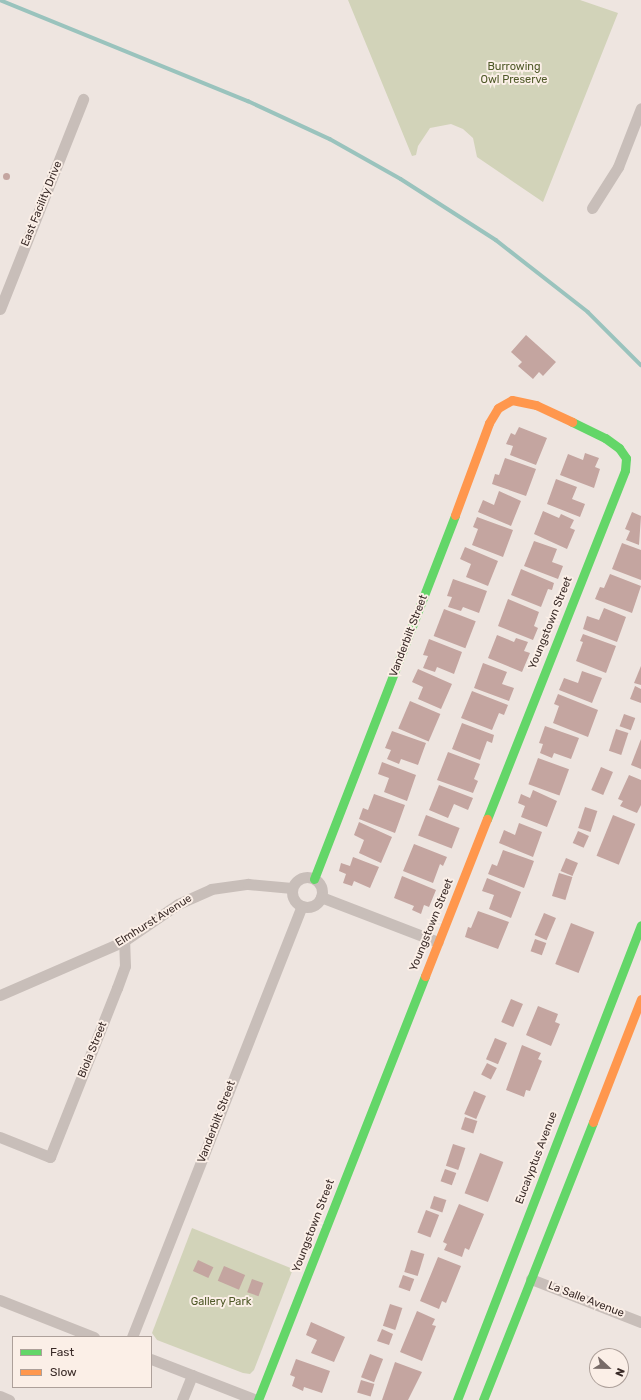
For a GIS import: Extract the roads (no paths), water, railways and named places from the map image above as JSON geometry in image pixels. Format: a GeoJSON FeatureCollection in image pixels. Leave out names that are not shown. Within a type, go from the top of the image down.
{"type":"FeatureCollection","features":[{"type":"Feature","properties":{"kind":"street","name":"East Facility Drive"},"geometry":{"type":"LineString","coordinates":[[0,309],[83,98]]}},
{"type":"Feature","properties":{"kind":"street"},"geometry":{"type":"LineString","coordinates":[[592,208],[618,167],[641,108]]}},
{"type":"Feature","properties":{"kind":"street","name":"Youngstown Street"},"geometry":{"type":"LineString","coordinates":[[257,1400],[625,470],[626,458],[619,448],[605,438],[536,405],[512,400]]}},
{"type":"Feature","properties":{"kind":"street","name":"Vanderbilt Street"},"geometry":{"type":"LineString","coordinates":[[314,879],[484,441],[489,423],[498,408],[512,400]]}},
{"type":"Feature","properties":{"kind":"street"},"geometry":{"type":"LineString","coordinates":[[302,878],[314,879],[320,886],[321,897],[314,905],[302,906],[294,900],[292,888],[302,878]]}},
{"type":"Feature","properties":{"kind":"street","name":"Elmhurst Avenue"},"geometry":{"type":"LineString","coordinates":[[0,995],[124,941],[178,904],[211,889],[248,884],[292,888]]}},
{"type":"Feature","properties":{"kind":"street"},"geometry":{"type":"LineString","coordinates":[[321,897],[438,942]]}},
{"type":"Feature","properties":{"kind":"street","name":"Vanderbilt Street"},"geometry":{"type":"LineString","coordinates":[[132,1336],[302,906]]}},
{"type":"Feature","properties":{"kind":"street","name":"Eucalyptus Avenue"},"geometry":{"type":"LineString","coordinates":[[457,1400],[641,925]]}},
{"type":"Feature","properties":{"kind":"street","name":"Biola Street"},"geometry":{"type":"LineString","coordinates":[[0,1137],[50,1157],[117,988],[124,966],[124,941]]}},
{"type":"Feature","properties":{"kind":"street"},"geometry":{"type":"LineString","coordinates":[[483,1400],[641,999]]}},
{"type":"Feature","properties":{"kind":"street","name":"La Salle Avenue"},"geometry":{"type":"LineString","coordinates":[[531,1279],[641,1322]]}},
{"type":"Feature","properties":{"kind":"street"},"geometry":{"type":"LineString","coordinates":[[0,1300],[91,1336]]}},
{"type":"Feature","properties":{"kind":"street"},"geometry":{"type":"LineString","coordinates":[[152,1360],[257,1400]]}},
{"type":"Feature","properties":{"kind":"street"},"geometry":{"type":"LineString","coordinates":[[182,1400],[192,1375]]}},
{"type":"Feature","properties":{"kind":"street"},"geometry":{"type":"LineString","coordinates":[[0,1396],[9,1400]]}},
{"type":"Feature","properties":{"kind":"waterway"},"geometry":{"type":"LineString","coordinates":[[0,0],[248,101],[330,139],[401,179],[496,240],[588,312],[641,365]]}},
{"type":"Feature","properties":{"kind":"park label","name":"Burrowing Owl Preserve"},"geometry":{"type":"Point","coordinates":[514,74]}},
{"type":"Feature","properties":{"kind":"park label","name":"Gallery Park"},"geometry":{"type":"Point","coordinates":[221,1302]}}]}
